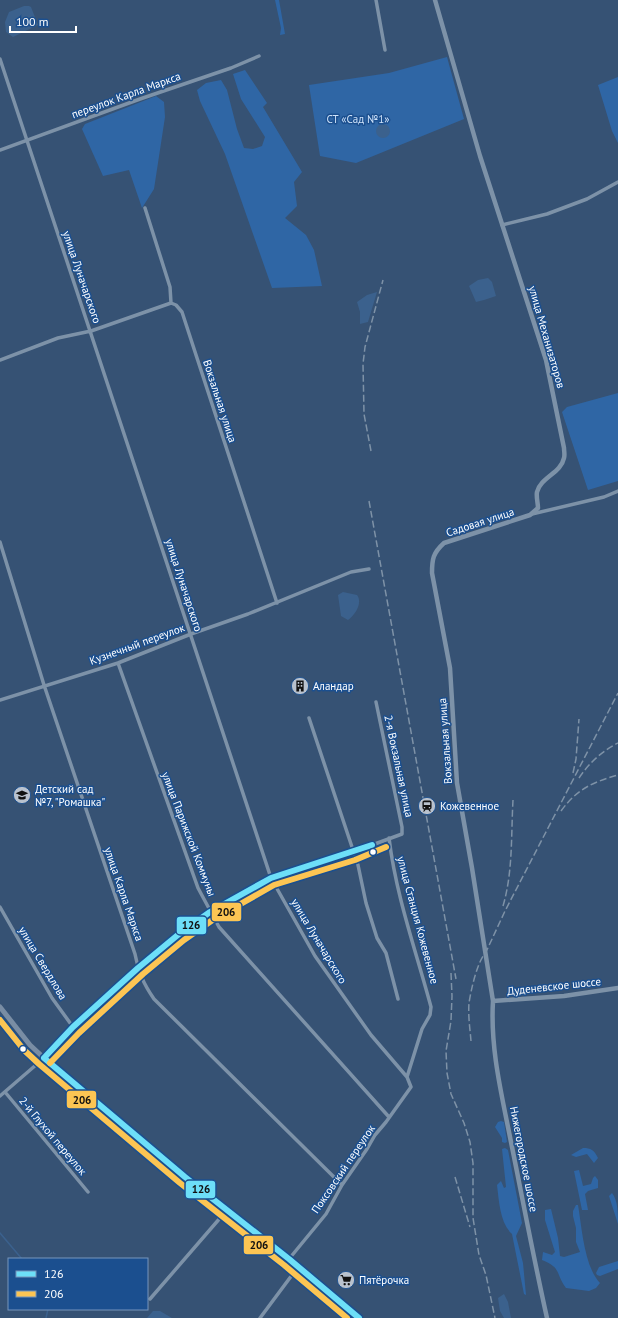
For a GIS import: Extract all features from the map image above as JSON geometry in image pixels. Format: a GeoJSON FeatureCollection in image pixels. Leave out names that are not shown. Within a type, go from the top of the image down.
{"type":"FeatureCollection","features":[{"type":"Feature","properties":{"kind":"main road"},"geometry":{"type":"LineString","coordinates":[[0,1007],[30,1044],[44,1058],[185,1177],[298,1267],[359,1318]]}},
{"type":"Feature","properties":{"kind":"street"},"geometry":{"type":"LineString","coordinates":[[376,0],[385,50]]}},
{"type":"Feature","properties":{"kind":"street","name":"улица Механизаторов"},"geometry":{"type":"LineString","coordinates":[[435,0],[480,156],[546,360],[564,448],[564,458],[561,465],[543,481],[539,487],[537,494],[538,508],[530,515]]}},
{"type":"Feature","properties":{"kind":"street","name":"переулок Карла Маркса"},"geometry":{"type":"LineString","coordinates":[[0,150],[140,99],[231,68],[259,56]]}},
{"type":"Feature","properties":{"kind":"street","name":"улица Луначарского"},"geometry":{"type":"LineString","coordinates":[[0,58],[271,878],[315,956],[371,1035],[407,1077],[411,1087]]}},
{"type":"Feature","properties":{"kind":"street"},"geometry":{"type":"LineString","coordinates":[[502,225],[547,214],[587,199],[618,182]]}},
{"type":"Feature","properties":{"kind":"street","name":"Вокзальная улица"},"geometry":{"type":"LineString","coordinates":[[145,208],[170,287],[172,303],[182,312],[277,603]]}},
{"type":"Feature","properties":{"kind":"street"},"geometry":{"type":"LineString","coordinates":[[0,360],[58,338],[91,332],[172,303]]}},
{"type":"Feature","properties":{"kind":"street"},"geometry":{"type":"LineString","coordinates":[[530,515],[618,491]]}},
{"type":"Feature","properties":{"kind":"street","name":"Садовая улица"},"geometry":{"type":"LineString","coordinates":[[432,573],[432,560],[436,550],[444,543],[530,515]]}},
{"type":"Feature","properties":{"kind":"street","name":"улица Карла Маркса"},"geometry":{"type":"LineString","coordinates":[[0,542],[44,685],[135,954],[144,985],[154,999],[342,1185]]}},
{"type":"Feature","properties":{"kind":"street","name":"Кузнечный переулок"},"geometry":{"type":"LineString","coordinates":[[0,700],[118,663],[191,634],[277,603],[351,572],[369,569]]}},
{"type":"Feature","properties":{"kind":"street","name":"Вокзальная улица"},"geometry":{"type":"LineString","coordinates":[[432,573],[450,668],[457,783],[474,875],[492,1001]]}},
{"type":"Feature","properties":{"kind":"street","name":"улица Парижской Коммуны"},"geometry":{"type":"LineString","coordinates":[[118,663],[198,888],[210,912],[219,927],[389,1117]]}},
{"type":"Feature","properties":{"kind":"street","name":"2-я Вокзальная улица"},"geometry":{"type":"LineString","coordinates":[[376,702],[402,827],[402,834],[389,838]]}},
{"type":"Feature","properties":{"kind":"street"},"geometry":{"type":"LineString","coordinates":[[309,718],[358,866],[366,903],[377,938],[386,953],[398,999]]}},
{"type":"Feature","properties":{"kind":"street"},"geometry":{"type":"LineString","coordinates":[[0,1096],[44,1058],[73,1027],[138,968],[179,934],[210,912],[271,878],[353,852],[389,838]]}},
{"type":"Feature","properties":{"kind":"street","name":"улица Станция Кожевенное"},"geometry":{"type":"LineString","coordinates":[[389,838],[391,854],[405,916],[431,1007],[430,1015],[422,1029],[407,1077]]}},
{"type":"Feature","properties":{"kind":"street","name":"улица Свердлова"},"geometry":{"type":"LineString","coordinates":[[0,907],[52,998],[73,1027]]}},
{"type":"Feature","properties":{"kind":"street","name":"Дуденевское шоссе"},"geometry":{"type":"LineString","coordinates":[[492,1001],[564,996],[618,988]]}},
{"type":"Feature","properties":{"kind":"street","name":"Нижегородское шоссе"},"geometry":{"type":"LineString","coordinates":[[492,1001],[491,1024],[496,1063],[547,1318]]}},
{"type":"Feature","properties":{"kind":"street","name":"Поксовский переулок"},"geometry":{"type":"LineString","coordinates":[[288,1259],[326,1214],[342,1185],[375,1135],[411,1087]]}},
{"type":"Feature","properties":{"kind":"street","name":"2-й Глухой переулок"},"geometry":{"type":"LineString","coordinates":[[5,1092],[88,1192]]}},
{"type":"Feature","properties":{"kind":"street"},"geometry":{"type":"LineString","coordinates":[[150,1299],[227,1210]]}},
{"type":"Feature","properties":{"kind":"street"},"geometry":{"type":"LineString","coordinates":[[260,1318],[298,1267]]}},
{"type":"Feature","properties":{"kind":"green space"},"geometry":{"type":"Polygon","coordinates":[[[275,0],[279,0],[285,34],[280,35],[281,28],[275,0]]]}},
{"type":"Feature","properties":{"kind":"green space","name":"СТ «Сад №1»"},"geometry":{"type":"Polygon","coordinates":[[[447,57],[464,119],[356,163],[320,156],[309,85],[389,73],[447,57]]]}},
{"type":"Feature","properties":{"kind":"green space"},"geometry":{"type":"Polygon","coordinates":[[[245,70],[267,103],[263,107],[302,172],[294,182],[297,206],[285,218],[306,235],[314,250],[322,286],[272,288],[225,154],[200,101],[197,90],[206,83],[221,80],[227,90],[237,129],[244,148],[253,149],[262,146],[265,137],[241,99],[233,74],[245,70]]]}},
{"type":"Feature","properties":{"kind":"green space"},"geometry":{"type":"Polygon","coordinates":[[[618,77],[618,143],[612,131],[598,85],[618,77]]]}},
{"type":"Feature","properties":{"kind":"green space"},"geometry":{"type":"Polygon","coordinates":[[[156,96],[164,102],[165,117],[154,189],[142,208],[129,170],[103,176],[82,129],[85,124],[156,96]]]}},
{"type":"Feature","properties":{"kind":"green space"},"geometry":{"type":"Polygon","coordinates":[[[618,393],[618,481],[588,490],[562,412],[567,407],[618,393]]]}},
{"type":"Feature","properties":{"kind":"green space"},"geometry":{"type":"Polygon","coordinates":[[[498,1122],[504,1122],[507,1142],[505,1143],[502,1142],[502,1138],[495,1127],[498,1122]]]}},
{"type":"Feature","properties":{"kind":"green space"},"geometry":{"type":"Polygon","coordinates":[[[505,1148],[508,1150],[522,1223],[516,1236],[523,1263],[526,1295],[524,1294],[512,1234],[505,1224],[499,1205],[497,1185],[501,1181],[504,1188],[506,1187],[502,1149],[505,1148]]]}},
{"type":"Feature","properties":{"kind":"green space"},"geometry":{"type":"Polygon","coordinates":[[[583,1148],[588,1148],[595,1153],[598,1158],[594,1163],[587,1154],[576,1157],[571,1155],[583,1148]]]}},
{"type":"Feature","properties":{"kind":"green space"},"geometry":{"type":"Polygon","coordinates":[[[579,1170],[583,1186],[591,1184],[595,1176],[598,1180],[598,1188],[588,1191],[585,1194],[588,1210],[582,1210],[574,1171],[579,1170]]]}},
{"type":"Feature","properties":{"kind":"green space"},"geometry":{"type":"Polygon","coordinates":[[[612,1193],[617,1203],[618,1224],[609,1196],[612,1193]]]}},
{"type":"Feature","properties":{"kind":"green space"},"geometry":{"type":"Polygon","coordinates":[[[576,1205],[578,1205],[584,1246],[590,1267],[600,1283],[596,1288],[589,1291],[566,1288],[555,1268],[542,1260],[543,1252],[552,1255],[555,1252],[545,1220],[545,1210],[551,1209],[558,1238],[560,1256],[564,1257],[580,1252],[576,1242],[576,1228],[573,1216],[573,1211],[576,1205]]]}},
{"type":"Feature","properties":{"kind":"green space"},"geometry":{"type":"Polygon","coordinates":[[[618,1261],[618,1269],[600,1276],[597,1275],[596,1273],[599,1267],[618,1261]]]}},
{"type":"Feature","properties":{"kind":"shaded area"},"geometry":{"type":"Polygon","coordinates":[[[24,6],[31,7],[38,25],[13,37],[6,32],[5,22],[9,12],[24,6]]]}},
{"type":"Feature","properties":{"kind":"shaded area"},"geometry":{"type":"Polygon","coordinates":[[[380,124],[386,124],[390,128],[390,134],[386,138],[380,138],[376,134],[376,128],[380,124]]]}},
{"type":"Feature","properties":{"kind":"shaded area"},"geometry":{"type":"Polygon","coordinates":[[[488,278],[492,282],[496,296],[476,302],[469,286],[478,280],[488,278]]]}},
{"type":"Feature","properties":{"kind":"shaded area"},"geometry":{"type":"Polygon","coordinates":[[[377,292],[368,322],[360,324],[360,312],[357,302],[367,295],[377,292]]]}},
{"type":"Feature","properties":{"kind":"shaded area"},"geometry":{"type":"Polygon","coordinates":[[[343,592],[357,595],[359,598],[359,605],[357,609],[348,620],[341,616],[338,595],[343,592]]]}},
{"type":"Feature","properties":{"kind":"shaded area"},"geometry":{"type":"Polygon","coordinates":[[[504,1294],[508,1302],[511,1318],[504,1318],[500,1311],[498,1298],[504,1294]]]}},
{"type":"Feature","properties":{"kind":"shaded area"},"geometry":{"type":"Polygon","coordinates":[[[153,1311],[160,1311],[172,1318],[147,1318],[153,1311]]]}},
{"type":"Feature","properties":{"kind":"waterway"},"geometry":{"type":"LineString","coordinates":[[0,1233],[21,1258]]}},
{"type":"Feature","properties":{"kind":"waterway"},"geometry":{"type":"LineString","coordinates":[[46,1318],[48,1310]]}},
{"type":"Feature","properties":{"kind":"railway"},"geometry":{"type":"LineString","coordinates":[[371,451],[364,414],[363,364],[365,347],[383,280]]}},
{"type":"Feature","properties":{"kind":"railway"},"geometry":{"type":"LineString","coordinates":[[369,501],[456,979]]}},
{"type":"Feature","properties":{"kind":"railway"},"geometry":{"type":"LineString","coordinates":[[471,1041],[469,1003],[477,969],[505,911],[618,693]]}},
{"type":"Feature","properties":{"kind":"railway"},"geometry":{"type":"LineString","coordinates":[[573,773],[576,759],[579,719]]}},
{"type":"Feature","properties":{"kind":"railway"},"geometry":{"type":"LineString","coordinates":[[579,778],[596,758],[618,743]]}},
{"type":"Feature","properties":{"kind":"railway"},"geometry":{"type":"LineString","coordinates":[[561,811],[573,797],[586,787],[601,780],[618,775]]}},
{"type":"Feature","properties":{"kind":"railway"},"geometry":{"type":"LineString","coordinates":[[503,906],[510,867],[513,800]]}},
{"type":"Feature","properties":{"kind":"railway"},"geometry":{"type":"LineString","coordinates":[[451,973],[452,996],[451,1021],[446,1051],[447,1073],[451,1094],[464,1123],[470,1142],[473,1163],[473,1218],[479,1255],[486,1275],[495,1318]]}},
{"type":"Feature","properties":{"kind":"railway"},"geometry":{"type":"LineString","coordinates":[[455,1177],[470,1227]]}},
{"type":"Feature","properties":{"kind":"transit line","name":"126"},"geometry":{"type":"LineString","coordinates":[[44,1058],[73,1027],[138,968],[179,934],[210,912],[271,878],[372,845]]}},
{"type":"Feature","properties":{"kind":"transit line","name":"206"},"geometry":{"type":"LineString","coordinates":[[50,1063],[79,1033],[143,974],[184,940],[214,919],[274,885],[355,860],[386,847]]}},
{"type":"Feature","properties":{"kind":"transit line","name":"206"},"geometry":{"type":"LineString","coordinates":[[0,1020],[24,1050],[39,1064],[180,1183],[284,1265],[347,1318]]}},
{"type":"Feature","properties":{"kind":"transit line","name":"126"},"geometry":{"type":"LineString","coordinates":[[44,1058],[185,1177],[289,1259],[359,1318]]}},
{"type":"Feature","properties":{"kind":"place","name":"Аландар"},"geometry":{"type":"Point","coordinates":[300,686]}},
{"type":"Feature","properties":{"kind":"place","name":"Детский сад №7, \"Ромашка\""},"geometry":{"type":"Point","coordinates":[22,795]}},
{"type":"Feature","properties":{"kind":"place","name":"Кожевенное"},"geometry":{"type":"Point","coordinates":[427,806]}},
{"type":"Feature","properties":{"kind":"place","name":"Пятёрочка"},"geometry":{"type":"Point","coordinates":[346,1280]}}]}
